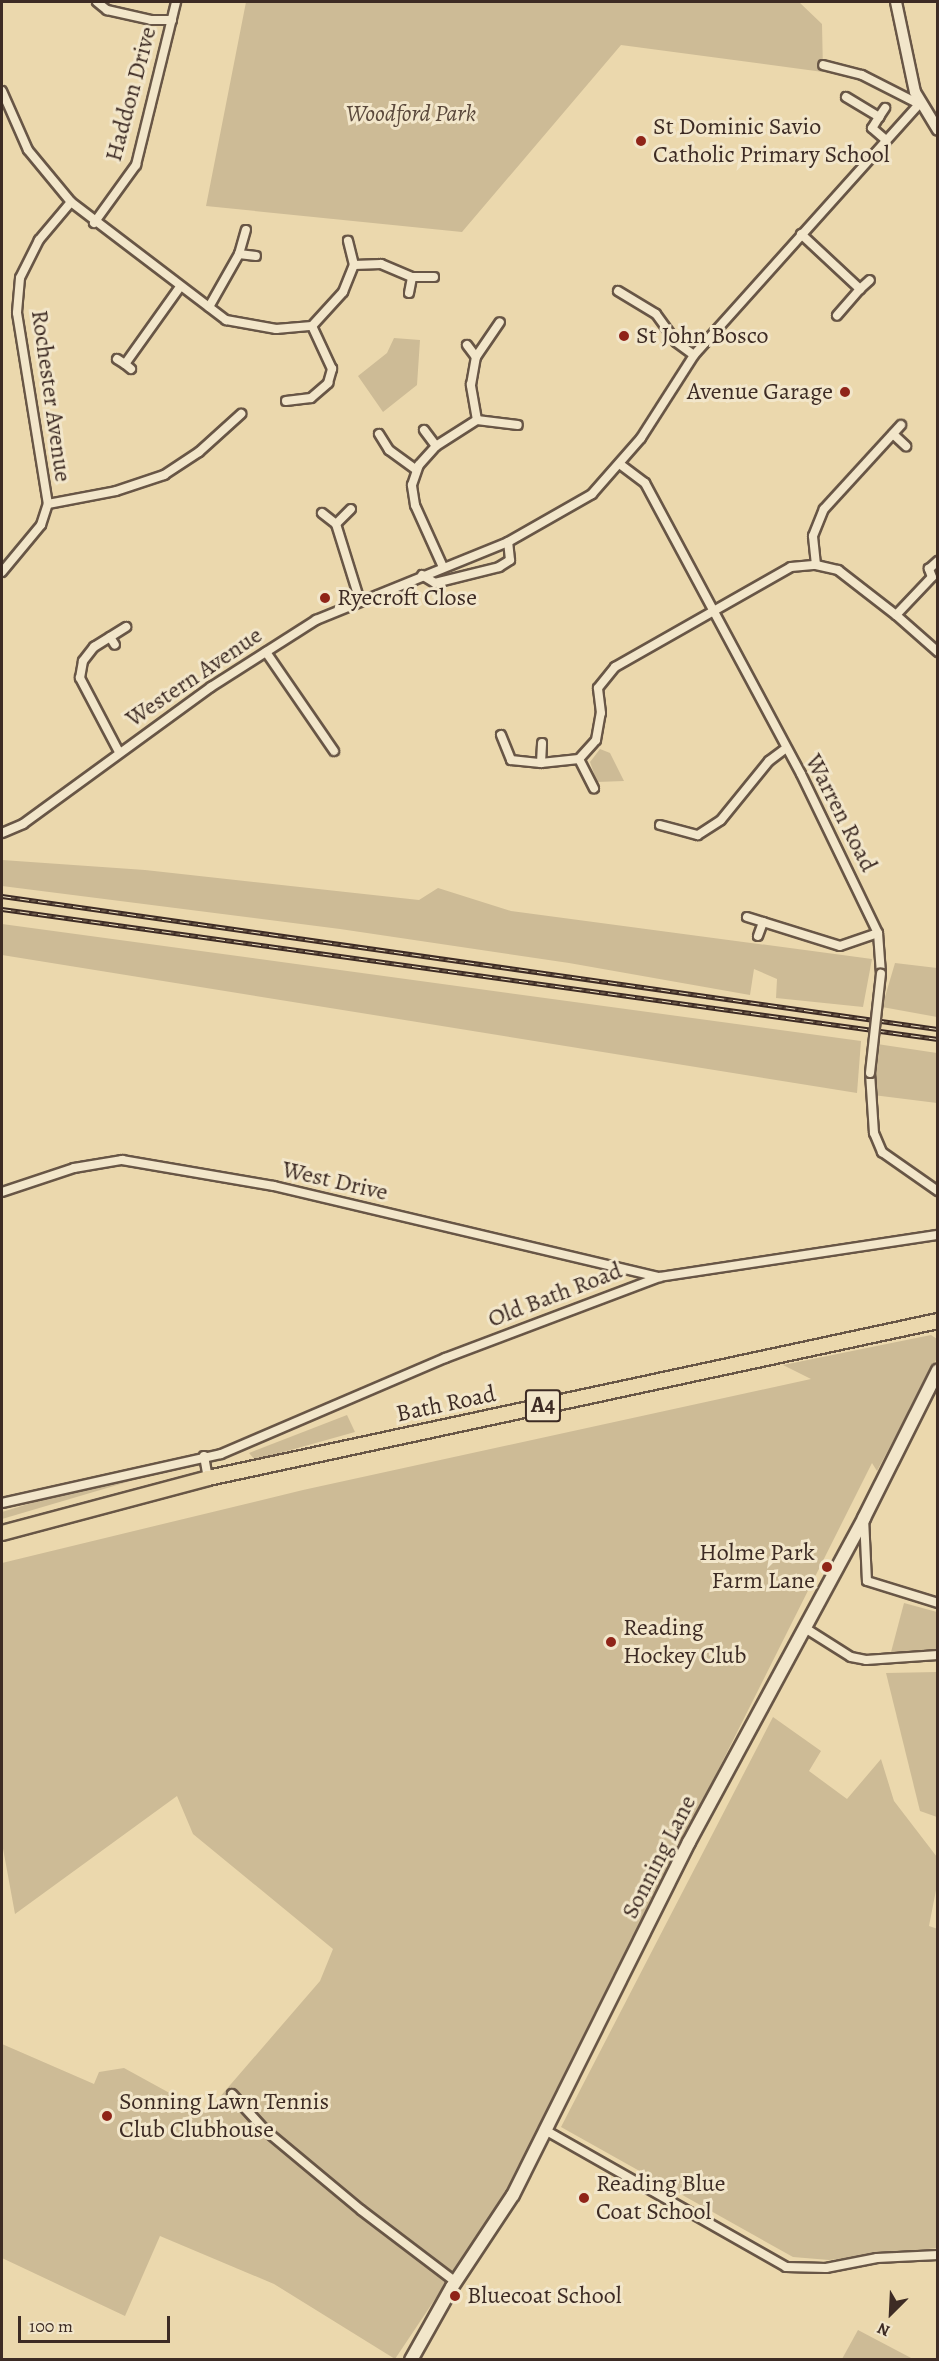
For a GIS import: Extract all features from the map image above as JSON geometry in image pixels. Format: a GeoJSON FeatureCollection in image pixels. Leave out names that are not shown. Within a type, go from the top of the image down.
{"type":"FeatureCollection","features":[{"type":"Feature","properties":{"kind":"main road","name":"Bath Road"},"geometry":{"type":"LineString","coordinates":[[2,1533],[208,1478],[938,1321]]}},
{"type":"Feature","properties":{"kind":"main road","name":"Sonning Lane"},"geometry":{"type":"LineString","coordinates":[[411,2360],[456,2282],[513,2195],[689,1842],[864,1518],[938,1370]]}},
{"type":"Feature","properties":{"kind":"street"},"geometry":{"type":"LineString","coordinates":[[97,2],[106,10],[151,20],[172,20]]}},
{"type":"Feature","properties":{"kind":"street","name":"Haddon Drive"},"geometry":{"type":"LineString","coordinates":[[94,223],[136,165],[176,2]]}},
{"type":"Feature","properties":{"kind":"street"},"geometry":{"type":"LineString","coordinates":[[896,2],[919,104],[938,130]]}},
{"type":"Feature","properties":{"kind":"street"},"geometry":{"type":"LineString","coordinates":[[823,65],[862,75],[919,104]]}},
{"type":"Feature","properties":{"kind":"street"},"geometry":{"type":"LineString","coordinates":[[2,92],[28,150],[71,202],[94,223],[226,320],[248,326],[276,329],[312,326],[343,292],[354,265],[348,241]]}},
{"type":"Feature","properties":{"kind":"street"},"geometry":{"type":"LineString","coordinates":[[846,97],[879,117]]}},
{"type":"Feature","properties":{"kind":"street","name":"Western Avenue"},"geometry":{"type":"LineString","coordinates":[[2,833],[23,824],[119,752],[316,620],[508,542],[573,508],[621,465],[694,355],[919,104]]}},
{"type":"Feature","properties":{"kind":"street"},"geometry":{"type":"LineString","coordinates":[[885,108],[872,128],[885,140]]}},
{"type":"Feature","properties":{"kind":"street","name":"Rochester Avenue"},"geometry":{"type":"LineString","coordinates":[[2,572],[8,557],[41,525],[48,504],[17,313],[20,278],[39,240],[71,202]]}},
{"type":"Feature","properties":{"kind":"street"},"geometry":{"type":"LineString","coordinates":[[209,307],[238,254],[246,230]]}},
{"type":"Feature","properties":{"kind":"street"},"geometry":{"type":"LineString","coordinates":[[801,234],[860,289]]}},
{"type":"Feature","properties":{"kind":"street"},"geometry":{"type":"LineString","coordinates":[[238,254],[256,256]]}},
{"type":"Feature","properties":{"kind":"street"},"geometry":{"type":"LineString","coordinates":[[354,265],[381,264],[412,277],[434,277]]}},
{"type":"Feature","properties":{"kind":"street"},"geometry":{"type":"LineString","coordinates":[[409,293],[412,277]]}},
{"type":"Feature","properties":{"kind":"street"},"geometry":{"type":"LineString","coordinates":[[837,315],[870,280]]}},
{"type":"Feature","properties":{"kind":"street"},"geometry":{"type":"LineString","coordinates":[[124,364],[180,287]]}},
{"type":"Feature","properties":{"kind":"street"},"geometry":{"type":"LineString","coordinates":[[618,291],[656,314],[676,342],[694,355]]}},
{"type":"Feature","properties":{"kind":"street"},"geometry":{"type":"LineString","coordinates":[[477,420],[471,385],[476,357],[500,322]]}},
{"type":"Feature","properties":{"kind":"street"},"geometry":{"type":"LineString","coordinates":[[286,400],[311,398],[328,383],[332,369],[312,326]]}},
{"type":"Feature","properties":{"kind":"street"},"geometry":{"type":"LineString","coordinates":[[467,345],[476,357]]}},
{"type":"Feature","properties":{"kind":"street","name":"Rochester Avenue"},"geometry":{"type":"LineString","coordinates":[[48,504],[116,491],[164,476],[199,452],[241,414]]}},
{"type":"Feature","properties":{"kind":"street"},"geometry":{"type":"LineString","coordinates":[[443,567],[415,505],[412,485],[417,470],[436,446],[477,420],[518,425]]}},
{"type":"Feature","properties":{"kind":"street"},"geometry":{"type":"LineString","coordinates":[[816,565],[813,536],[824,509],[901,424]]}},
{"type":"Feature","properties":{"kind":"street"},"geometry":{"type":"LineString","coordinates":[[424,430],[436,446]]}},
{"type":"Feature","properties":{"kind":"street"},"geometry":{"type":"LineString","coordinates":[[379,434],[389,450],[417,470]]}},
{"type":"Feature","properties":{"kind":"street"},"geometry":{"type":"LineString","coordinates":[[893,434],[906,446]]}},
{"type":"Feature","properties":{"kind":"street","name":"Warren Road"},"geometry":{"type":"LineString","coordinates":[[621,465],[645,483],[786,748],[878,933],[880,974],[870,1073],[874,1133],[882,1152],[938,1191]]}},
{"type":"Feature","properties":{"kind":"street"},"geometry":{"type":"LineString","coordinates":[[336,524],[351,509]]}},
{"type":"Feature","properties":{"kind":"street"},"geometry":{"type":"LineString","coordinates":[[322,513],[336,524],[360,601]]}},
{"type":"Feature","properties":{"kind":"street"},"geometry":{"type":"LineString","coordinates":[[422,575],[435,583],[499,567],[510,560],[508,542]]}},
{"type":"Feature","properties":{"kind":"street"},"geometry":{"type":"LineString","coordinates":[[896,615],[935,578],[929,569],[938,561]]}},
{"type":"Feature","properties":{"kind":"street"},"geometry":{"type":"LineString","coordinates":[[501,735],[511,760],[541,763],[579,759],[596,740],[601,713],[598,688],[615,668],[671,639],[713,611],[791,567],[816,565],[838,570],[896,615],[938,652]]}},
{"type":"Feature","properties":{"kind":"street"},"geometry":{"type":"LineString","coordinates":[[119,752],[80,678],[83,661],[94,647],[112,641],[126,627]]}},
{"type":"Feature","properties":{"kind":"street"},"geometry":{"type":"LineString","coordinates":[[266,652],[334,751]]}},
{"type":"Feature","properties":{"kind":"street"},"geometry":{"type":"LineString","coordinates":[[541,763],[542,743]]}},
{"type":"Feature","properties":{"kind":"street"},"geometry":{"type":"LineString","coordinates":[[660,825],[698,835],[721,820],[769,761],[786,748]]}},
{"type":"Feature","properties":{"kind":"street"},"geometry":{"type":"LineString","coordinates":[[579,759],[594,788]]}},
{"type":"Feature","properties":{"kind":"street"},"geometry":{"type":"LineString","coordinates":[[747,917],[840,946],[878,933]]}},
{"type":"Feature","properties":{"kind":"street"},"geometry":{"type":"LineString","coordinates":[[758,936],[763,922]]}},
{"type":"Feature","properties":{"kind":"street","name":"West Drive"},"geometry":{"type":"LineString","coordinates":[[2,1192],[74,1168],[123,1160],[274,1186],[660,1277]]}},
{"type":"Feature","properties":{"kind":"street","name":"Old Bath Road"},"geometry":{"type":"LineString","coordinates":[[2,1503],[204,1456],[261,1440],[454,1354],[660,1277],[938,1235]]}},
{"type":"Feature","properties":{"kind":"street"},"geometry":{"type":"LineString","coordinates":[[204,1456],[208,1478]]}},
{"type":"Feature","properties":{"kind":"street"},"geometry":{"type":"LineString","coordinates":[[864,1518],[867,1581],[938,1603]]}},
{"type":"Feature","properties":{"kind":"street"},"geometry":{"type":"LineString","coordinates":[[805,1628],[851,1657],[866,1660],[938,1655]]}},
{"type":"Feature","properties":{"kind":"street"},"geometry":{"type":"LineString","coordinates":[[232,2094],[266,2130],[361,2210],[456,2282]]}},
{"type":"Feature","properties":{"kind":"street"},"geometry":{"type":"LineString","coordinates":[[545,2130],[786,2267],[826,2268],[877,2258],[938,2255]]}},
{"type":"Feature","properties":{"kind":"green space","name":"Woodford Park"},"geometry":{"type":"Polygon","coordinates":[[[246,2],[799,2],[822,24],[823,72],[621,45],[462,232],[206,206],[246,2]]]}},
{"type":"Feature","properties":{"kind":"green space"},"geometry":{"type":"Polygon","coordinates":[[[394,338],[420,340],[417,385],[383,412],[358,376],[387,353],[394,338]]]}},
{"type":"Feature","properties":{"kind":"green space"},"geometry":{"type":"Polygon","coordinates":[[[600,749],[610,753],[624,781],[597,782],[590,762],[600,749]]]}},
{"type":"Feature","properties":{"kind":"green space"},"geometry":{"type":"Polygon","coordinates":[[[2,860],[145,870],[419,900],[438,888],[511,911],[872,959],[863,1007],[776,998],[777,979],[754,969],[750,995],[569,963],[340,929],[2,886],[2,860]]]}},
{"type":"Feature","properties":{"kind":"green space"},"geometry":{"type":"Polygon","coordinates":[[[2,924],[861,1041],[857,1093],[2,955],[2,924]]]}},
{"type":"Feature","properties":{"kind":"green space"},"geometry":{"type":"Polygon","coordinates":[[[895,963],[937,968],[937,1017],[882,1007],[895,963]]]}},
{"type":"Feature","properties":{"kind":"green space"},"geometry":{"type":"Polygon","coordinates":[[[877,1044],[937,1053],[937,1103],[873,1095],[877,1044]]]}},
{"type":"Feature","properties":{"kind":"green space"},"geometry":{"type":"Polygon","coordinates":[[[931,1335],[937,1339],[937,1358],[877,1471],[872,1463],[506,2193],[395,2359],[274,2284],[160,2236],[125,2316],[2,2258],[2,2044],[94,2084],[99,2072],[124,2068],[206,2113],[320,1981],[333,1949],[193,1834],[177,1796],[15,1914],[2,1843],[2,1563],[303,1490],[811,1379],[783,1365],[931,1335]]]}},
{"type":"Feature","properties":{"kind":"green space"},"geometry":{"type":"Polygon","coordinates":[[[347,1415],[355,1432],[255,1460],[249,1453],[347,1415]]]}},
{"type":"Feature","properties":{"kind":"green space"},"geometry":{"type":"Polygon","coordinates":[[[182,1457],[188,1462],[2,1519],[2,1512],[182,1457]]]}},
{"type":"Feature","properties":{"kind":"green space"},"geometry":{"type":"Polygon","coordinates":[[[904,1603],[937,1612],[937,1655],[890,1656],[904,1603]]]}},
{"type":"Feature","properties":{"kind":"green space"},"geometry":{"type":"Polygon","coordinates":[[[937,1672],[937,1817],[920,1811],[886,1673],[937,1672]]]}},
{"type":"Feature","properties":{"kind":"green space"},"geometry":{"type":"Polygon","coordinates":[[[773,1717],[821,1751],[809,1771],[847,1799],[881,1759],[894,1801],[937,1857],[937,1885],[929,1926],[938,1929],[937,2248],[829,2260],[793,2257],[561,2127],[773,1717]]]}},
{"type":"Feature","properties":{"kind":"green space"},"geometry":{"type":"Polygon","coordinates":[[[858,2330],[913,2359],[842,2359],[858,2330]]]}},
{"type":"Feature","properties":{"kind":"railway"},"geometry":{"type":"LineString","coordinates":[[2,896],[938,1029]]}},
{"type":"Feature","properties":{"kind":"railway"},"geometry":{"type":"LineString","coordinates":[[2,909],[938,1039]]}},
{"type":"Feature","properties":{"kind":"place","name":"St Dominic Savio Catholic Primary School"},"geometry":{"type":"Point","coordinates":[641,141]}},
{"type":"Feature","properties":{"kind":"place","name":"St John Bosco"},"geometry":{"type":"Point","coordinates":[624,336]}},
{"type":"Feature","properties":{"kind":"place","name":"Avenue Garage"},"geometry":{"type":"Point","coordinates":[845,392]}},
{"type":"Feature","properties":{"kind":"place","name":"Ryecroft Close"},"geometry":{"type":"Point","coordinates":[325,598]}},
{"type":"Feature","properties":{"kind":"place","name":"Holme Park Farm Lane"},"geometry":{"type":"Point","coordinates":[827,1567]}},
{"type":"Feature","properties":{"kind":"place","name":"Reading Hockey Club"},"geometry":{"type":"Point","coordinates":[611,1642]}},
{"type":"Feature","properties":{"kind":"place","name":"Sonning Lawn Tennis Club Clubhouse"},"geometry":{"type":"Point","coordinates":[107,2116]}},
{"type":"Feature","properties":{"kind":"place","name":"Reading Blue Coat School"},"geometry":{"type":"Point","coordinates":[584,2198]}},
{"type":"Feature","properties":{"kind":"place","name":"Bluecoat School"},"geometry":{"type":"Point","coordinates":[455,2296]}}]}
